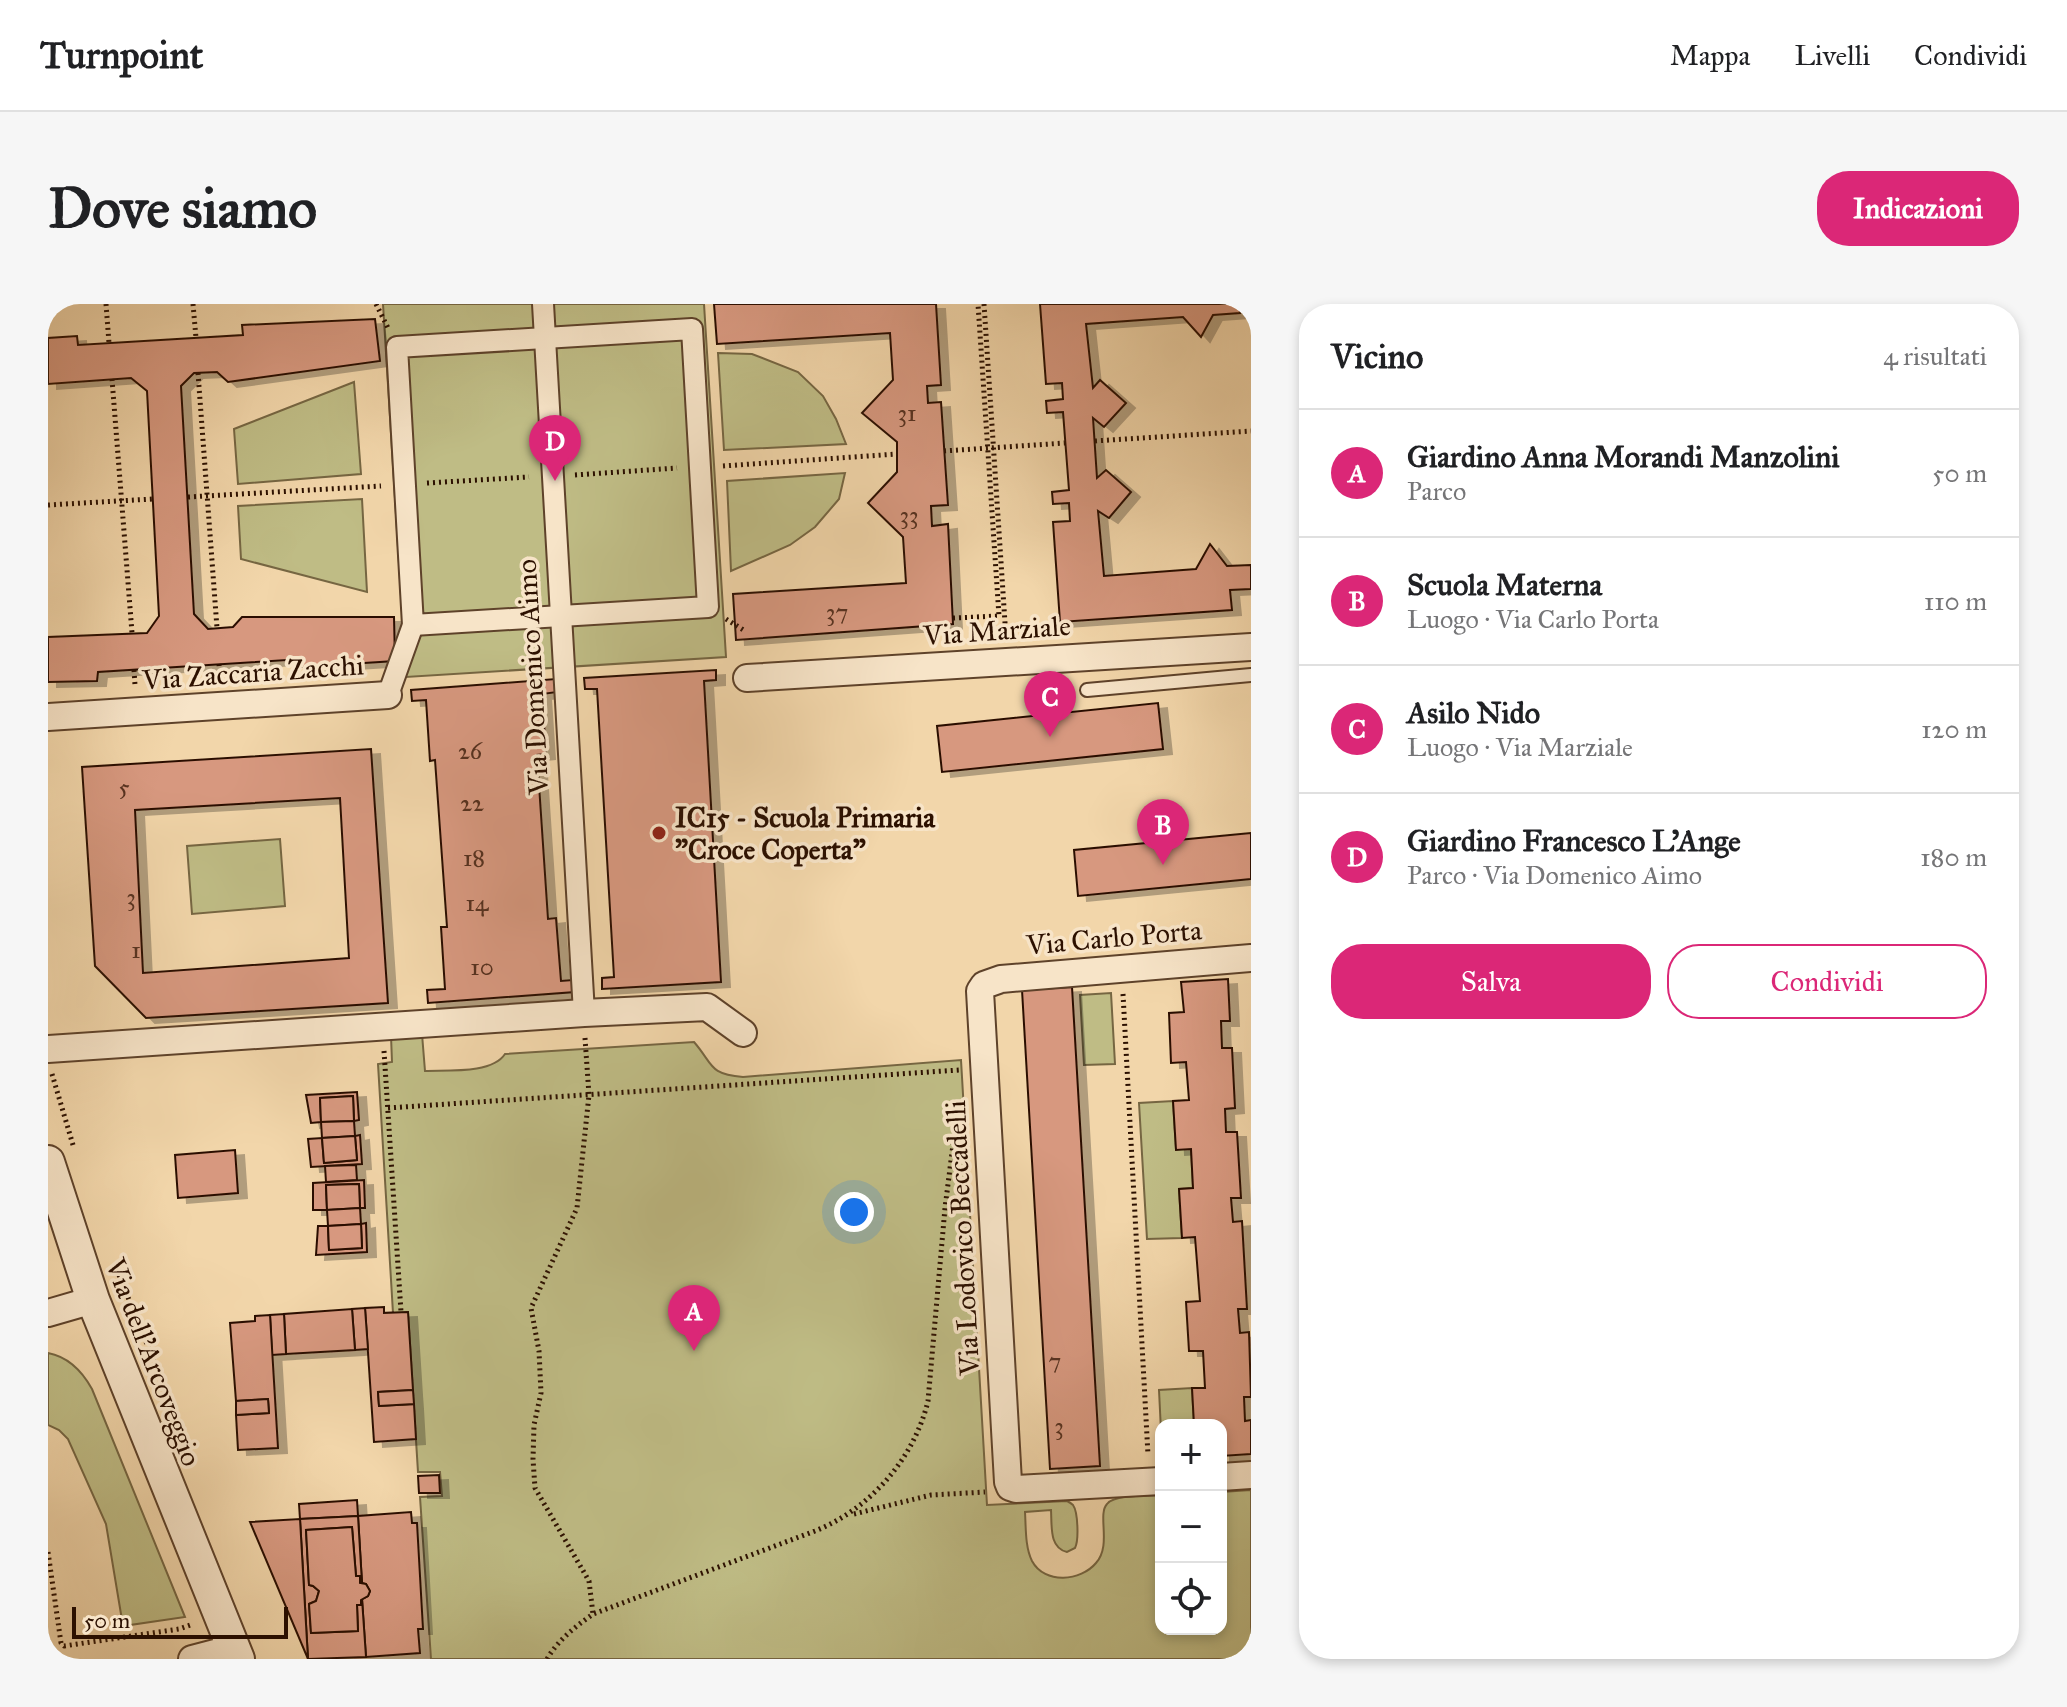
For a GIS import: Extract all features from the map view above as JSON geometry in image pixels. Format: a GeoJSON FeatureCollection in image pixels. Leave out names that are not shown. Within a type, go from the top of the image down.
{"type":"FeatureCollection","features":[{"type":"Feature","properties":{"kind":"street","name":"Via Domenico Aimo"},"geometry":{"type":"LineString","coordinates":[[543,304],[584,1013]]}},
{"type":"Feature","properties":{"kind":"street"},"geometry":{"type":"LineString","coordinates":[[692,329],[708,607],[413,625],[397,347],[545,338],[692,329]]}},
{"type":"Feature","properties":{"kind":"street","name":"Via Zaccaria Zacchi"},"geometry":{"type":"LineString","coordinates":[[48,717],[388,695],[413,625]]}},
{"type":"Feature","properties":{"kind":"street","name":"Via Marziale"},"geometry":{"type":"LineString","coordinates":[[747,678],[1251,647]]}},
{"type":"Feature","properties":{"kind":"street","name":"Via Carlo Porta"},"geometry":{"type":"LineString","coordinates":[[984,985],[1001,979],[1251,958]]}},
{"type":"Feature","properties":{"kind":"street","name":"Via Lodovico Beccadelli"},"geometry":{"type":"LineString","coordinates":[[984,985],[980,999],[1007,1467],[1000,1490]]}},
{"type":"Feature","properties":{"kind":"street"},"geometry":{"type":"LineString","coordinates":[[48,1049],[707,1007],[743,1033]]}},
{"type":"Feature","properties":{"kind":"street","name":"Via dell'Arcoveggio"},"geometry":{"type":"LineString","coordinates":[[62,1157],[93,1300],[236,1654]]}},
{"type":"Feature","properties":{"kind":"street"},"geometry":{"type":"LineString","coordinates":[[48,1313],[93,1300]]}},
{"type":"Feature","properties":{"kind":"street"},"geometry":{"type":"LineString","coordinates":[[1000,1490],[1155,1474]]}},
{"type":"Feature","properties":{"kind":"street"},"geometry":{"type":"LineString","coordinates":[[1227,1477],[1251,1475]]}},
{"type":"Feature","properties":{"kind":"street"},"geometry":{"type":"LineString","coordinates":[[192,1659],[236,1654]]}},
{"type":"Feature","properties":{"kind":"lane"},"geometry":{"type":"LineString","coordinates":[[1087,690],[1251,675]]}},
{"type":"Feature","properties":{"kind":"path"},"geometry":{"type":"LineString","coordinates":[[106,304],[109,343]]}},
{"type":"Feature","properties":{"kind":"path"},"geometry":{"type":"LineString","coordinates":[[193,304],[196,338]]}},
{"type":"Feature","properties":{"kind":"path"},"geometry":{"type":"LineString","coordinates":[[953,618],[999,616],[981,304]]}},
{"type":"Feature","properties":{"kind":"path"},"geometry":{"type":"LineString","coordinates":[[198,373],[217,628]]}},
{"type":"Feature","properties":{"kind":"path"},"geometry":{"type":"LineString","coordinates":[[112,379],[132,633]]}},
{"type":"Feature","properties":{"kind":"path"},"geometry":{"type":"LineString","coordinates":[[1095,441],[1251,431]]}},
{"type":"Feature","properties":{"kind":"path"},"geometry":{"type":"LineString","coordinates":[[944,451],[1065,443]]}},
{"type":"Feature","properties":{"kind":"path"},"geometry":{"type":"LineString","coordinates":[[990,448],[1007,662]]}},
{"type":"Feature","properties":{"kind":"path"},"geometry":{"type":"LineString","coordinates":[[48,505],[153,499]]}},
{"type":"Feature","properties":{"kind":"path"},"geometry":{"type":"LineString","coordinates":[[735,625],[745,631]]}},
{"type":"Feature","properties":{"kind":"path"},"geometry":{"type":"LineString","coordinates":[[1122,985],[1155,1474]]}},
{"type":"Feature","properties":{"kind":"path"},"geometry":{"type":"LineString","coordinates":[[584,1013],[589,1095],[577,1208],[531,1308],[539,1351],[541,1393],[534,1425],[535,1488],[589,1581],[593,1614]]}},
{"type":"Feature","properties":{"kind":"path"},"geometry":{"type":"LineString","coordinates":[[383,1026],[401,1312]]}},
{"type":"Feature","properties":{"kind":"path"},"geometry":{"type":"LineString","coordinates":[[48,1061],[62,1157]]}},
{"type":"Feature","properties":{"kind":"path"},"geometry":{"type":"LineString","coordinates":[[388,1108],[984,1075]]}},
{"type":"Feature","properties":{"kind":"path"},"geometry":{"type":"LineString","coordinates":[[847,1516],[864,1503],[897,1466],[917,1435],[924,1417],[931,1375],[956,1112],[961,1097],[984,1075]]}},
{"type":"Feature","properties":{"kind":"path","name":"Via dell'Arcoveggio"},"geometry":{"type":"LineString","coordinates":[[117,1267],[168,1398]]}},
{"type":"Feature","properties":{"kind":"path"},"geometry":{"type":"LineString","coordinates":[[547,1659],[566,1635],[593,1614],[815,1531],[847,1516],[931,1495],[1000,1490]]}},
{"type":"Feature","properties":{"kind":"path"},"geometry":{"type":"LineString","coordinates":[[48,1552],[61,1643],[64,1646],[179,1629],[199,1622]]}},
{"type":"Feature","properties":{"kind":"shaded area"},"geometry":{"type":"Polygon","coordinates":[[[383,304],[704,304],[726,657],[406,677],[383,304]]]}},
{"type":"Feature","properties":{"kind":"shaded area"},"geometry":{"type":"Polygon","coordinates":[[[718,353],[752,354],[798,372],[823,396],[846,444],[724,450],[718,353]]]}},
{"type":"Feature","properties":{"kind":"shaded area"},"geometry":{"type":"Polygon","coordinates":[[[354,382],[361,474],[238,484],[234,429],[354,382]]]}},
{"type":"Feature","properties":{"kind":"shaded area"},"geometry":{"type":"Polygon","coordinates":[[[845,473],[839,499],[815,527],[790,545],[731,571],[727,481],[845,473]]]}},
{"type":"Feature","properties":{"kind":"shaded area"},"geometry":{"type":"Polygon","coordinates":[[[362,499],[367,592],[241,559],[238,506],[362,499]]]}},
{"type":"Feature","properties":{"kind":"shaded area"},"geometry":{"type":"Polygon","coordinates":[[[280,839],[285,906],[192,914],[187,846],[280,839]]]}},
{"type":"Feature","properties":{"kind":"shaded area"},"geometry":{"type":"Polygon","coordinates":[[[1111,993],[1115,1064],[1084,1065],[1080,995],[1111,993]]]}},
{"type":"Feature","properties":{"kind":"shaded area"},"geometry":{"type":"Polygon","coordinates":[[[422,1034],[425,1071],[480,1068],[505,1054],[694,1042],[717,1071],[743,1077],[961,1060],[987,1505],[1067,1501],[1073,1505],[1077,1539],[1075,1548],[1067,1552],[1054,1541],[1051,1510],[1025,1512],[1027,1544],[1032,1561],[1045,1574],[1063,1578],[1082,1574],[1101,1556],[1103,1515],[1107,1504],[1124,1497],[1155,1495],[1155,1635],[1227,1635],[1227,1492],[1251,1490],[1251,1659],[431,1659],[420,1497],[442,1496],[440,1472],[418,1472],[408,1312],[393,1313],[378,1064],[392,1062],[391,1036],[422,1034]]]}},
{"type":"Feature","properties":{"kind":"shaded area"},"geometry":{"type":"Polygon","coordinates":[[[1173,1101],[1176,1149],[1191,1149],[1193,1188],[1179,1189],[1182,1238],[1147,1239],[1139,1103],[1173,1101]]]}},
{"type":"Feature","properties":{"kind":"shaded area"},"geometry":{"type":"Polygon","coordinates":[[[48,1353],[74,1366],[92,1389],[185,1617],[123,1626],[106,1524],[68,1439],[48,1425],[48,1353]]]}},
{"type":"Feature","properties":{"kind":"shaded area"},"geometry":{"type":"Polygon","coordinates":[[[1192,1388],[1194,1419],[1160,1419],[1159,1390],[1192,1388]]]}},
{"type":"Feature","properties":{"kind":"building"},"geometry":{"type":"Polygon","coordinates":[[[714,304],[936,304],[941,385],[927,386],[928,403],[941,402],[948,505],[931,506],[932,526],[948,524],[953,624],[736,640],[733,594],[906,583],[903,537],[868,503],[897,472],[897,442],[862,413],[893,380],[890,333],[717,344],[714,304]]]}},
{"type":"Feature","properties":{"kind":"building"},"geometry":{"type":"Polygon","coordinates":[[[1040,304],[1239,304],[1240,313],[1213,315],[1201,337],[1183,317],[1086,324],[1093,388],[1100,380],[1126,403],[1104,427],[1093,418],[1097,478],[1106,470],[1131,492],[1109,518],[1098,511],[1104,576],[1196,569],[1210,544],[1227,566],[1251,565],[1251,589],[1230,590],[1232,610],[1060,622],[1053,522],[1070,521],[1069,503],[1053,504],[1052,492],[1069,490],[1063,412],[1047,413],[1046,401],[1063,399],[1062,383],[1046,384],[1040,304]]]}},
{"type":"Feature","properties":{"kind":"building"},"geometry":{"type":"Polygon","coordinates":[[[375,319],[380,361],[228,382],[217,372],[194,373],[181,386],[194,614],[208,629],[233,627],[242,617],[394,617],[395,661],[302,667],[302,659],[98,672],[97,681],[48,682],[48,637],[147,633],[159,616],[147,391],[131,378],[48,384],[48,338],[77,336],[78,345],[243,335],[242,325],[375,319]]]}},
{"type":"Feature","properties":{"kind":"building","name":"IC15 - Scuola Primaria \"Croce Coperta\""},"geometry":{"type":"Polygon","coordinates":[[[716,670],[716,680],[704,681],[721,982],[602,989],[602,978],[614,977],[597,689],[585,689],[584,678],[716,670]]]}},
{"type":"Feature","properties":{"kind":"building"},"geometry":{"type":"Polygon","coordinates":[[[556,679],[557,692],[542,694],[546,754],[537,755],[548,919],[556,918],[561,981],[573,980],[575,992],[428,1003],[427,990],[445,989],[441,927],[447,927],[435,760],[430,761],[426,700],[412,701],[411,690],[556,679]]]}},
{"type":"Feature","properties":{"kind":"building"},"geometry":{"type":"Polygon","coordinates":[[[1158,703],[1163,749],[942,772],[937,726],[1158,703]]]}},
{"type":"Feature","properties":{"kind":"building"},"geometry":{"type":"Polygon","coordinates":[[[371,749],[388,1003],[146,1018],[95,966],[82,767],[371,749]],[[340,798],[135,810],[143,973],[349,958],[340,798]]]}},
{"type":"Feature","properties":{"kind":"building"},"geometry":{"type":"Polygon","coordinates":[[[1251,833],[1251,879],[1078,896],[1074,850],[1251,833]]]}},
{"type":"Feature","properties":{"kind":"building"},"geometry":{"type":"Polygon","coordinates":[[[1228,979],[1230,1021],[1221,1021],[1222,1048],[1232,1048],[1235,1108],[1225,1109],[1226,1132],[1237,1132],[1241,1198],[1231,1198],[1233,1222],[1242,1221],[1247,1309],[1238,1309],[1240,1333],[1249,1332],[1251,1397],[1244,1397],[1245,1421],[1251,1420],[1251,1454],[1227,1456],[1227,1419],[1194,1419],[1192,1388],[1205,1388],[1203,1351],[1189,1351],[1186,1302],[1200,1301],[1195,1237],[1182,1238],[1179,1189],[1193,1188],[1191,1149],[1176,1150],[1173,1101],[1189,1100],[1186,1062],[1171,1063],[1169,1013],[1184,1012],[1181,982],[1228,979]]]}},
{"type":"Feature","properties":{"kind":"building"},"geometry":{"type":"Polygon","coordinates":[[[1072,987],[1100,1466],[1050,1469],[1022,990],[1072,987]]]}},
{"type":"Feature","properties":{"kind":"building"},"geometry":{"type":"Polygon","coordinates":[[[357,1092],[359,1120],[354,1121],[353,1096],[320,1098],[321,1122],[311,1123],[306,1095],[357,1092]]]}},
{"type":"Feature","properties":{"kind":"building"},"geometry":{"type":"Polygon","coordinates":[[[353,1096],[354,1121],[321,1122],[320,1098],[353,1096]]]}},
{"type":"Feature","properties":{"kind":"building"},"geometry":{"type":"Polygon","coordinates":[[[354,1121],[355,1136],[322,1138],[321,1122],[354,1121]]]}},
{"type":"Feature","properties":{"kind":"building"},"geometry":{"type":"Polygon","coordinates":[[[360,1135],[362,1164],[311,1167],[308,1139],[322,1138],[324,1163],[357,1160],[355,1136],[360,1135]]]}},
{"type":"Feature","properties":{"kind":"building"},"geometry":{"type":"Polygon","coordinates":[[[355,1136],[357,1160],[324,1163],[322,1138],[355,1136]]]}},
{"type":"Feature","properties":{"kind":"building"},"geometry":{"type":"Polygon","coordinates":[[[235,1150],[238,1193],[178,1198],[175,1155],[235,1150]]]}},
{"type":"Feature","properties":{"kind":"building"},"geometry":{"type":"Polygon","coordinates":[[[356,1165],[357,1180],[326,1182],[325,1166],[356,1165]]]}},
{"type":"Feature","properties":{"kind":"building"},"geometry":{"type":"Polygon","coordinates":[[[364,1180],[365,1208],[360,1208],[359,1184],[326,1185],[327,1210],[313,1210],[313,1183],[364,1180]]]}},
{"type":"Feature","properties":{"kind":"building"},"geometry":{"type":"Polygon","coordinates":[[[359,1184],[360,1208],[327,1210],[326,1185],[359,1184]]]}},
{"type":"Feature","properties":{"kind":"building"},"geometry":{"type":"Polygon","coordinates":[[[360,1208],[361,1224],[328,1226],[327,1210],[360,1208]]]}},
{"type":"Feature","properties":{"kind":"building"},"geometry":{"type":"Polygon","coordinates":[[[366,1223],[367,1252],[316,1255],[318,1226],[328,1226],[329,1250],[362,1248],[361,1224],[366,1223]]]}},
{"type":"Feature","properties":{"kind":"building"},"geometry":{"type":"Polygon","coordinates":[[[361,1224],[362,1248],[329,1250],[328,1226],[361,1224]]]}},
{"type":"Feature","properties":{"kind":"building"},"geometry":{"type":"Polygon","coordinates":[[[384,1307],[384,1313],[408,1312],[413,1390],[378,1392],[379,1406],[414,1404],[416,1439],[374,1442],[365,1308],[384,1307]]]}},
{"type":"Feature","properties":{"kind":"building"},"geometry":{"type":"Polygon","coordinates":[[[365,1308],[368,1349],[355,1350],[352,1309],[365,1308]]]}},
{"type":"Feature","properties":{"kind":"building"},"geometry":{"type":"Polygon","coordinates":[[[352,1309],[355,1350],[286,1354],[284,1314],[352,1309]]]}},
{"type":"Feature","properties":{"kind":"building"},"geometry":{"type":"Polygon","coordinates":[[[284,1314],[286,1354],[272,1355],[270,1315],[284,1314]]]}},
{"type":"Feature","properties":{"kind":"building"},"geometry":{"type":"Polygon","coordinates":[[[270,1315],[278,1448],[238,1450],[236,1415],[269,1413],[268,1399],[236,1401],[230,1323],[255,1321],[255,1316],[270,1315]]]}},
{"type":"Feature","properties":{"kind":"building"},"geometry":{"type":"Polygon","coordinates":[[[413,1390],[414,1404],[379,1406],[378,1392],[413,1390]]]}},
{"type":"Feature","properties":{"kind":"building"},"geometry":{"type":"Polygon","coordinates":[[[268,1399],[269,1413],[236,1415],[236,1401],[268,1399]]]}},
{"type":"Feature","properties":{"kind":"building"},"geometry":{"type":"Polygon","coordinates":[[[439,1475],[440,1493],[419,1493],[418,1476],[439,1475]]]}},
{"type":"Feature","properties":{"kind":"building"},"geometry":{"type":"Polygon","coordinates":[[[357,1500],[358,1516],[300,1519],[299,1504],[357,1500]]]}},
{"type":"Feature","properties":{"kind":"building"},"geometry":{"type":"Polygon","coordinates":[[[411,1512],[412,1523],[417,1523],[423,1629],[418,1629],[420,1653],[366,1657],[362,1599],[370,1591],[362,1583],[358,1516],[411,1512]]]}},
{"type":"Feature","properties":{"kind":"building"},"geometry":{"type":"Polygon","coordinates":[[[358,1516],[362,1583],[360,1576],[356,1576],[352,1527],[306,1530],[309,1585],[319,1591],[316,1601],[309,1604],[311,1633],[358,1631],[357,1605],[361,1605],[362,1599],[366,1657],[308,1659],[300,1519],[358,1516]]]}},
{"type":"Feature","properties":{"kind":"building"},"geometry":{"type":"Polygon","coordinates":[[[300,1519],[308,1659],[250,1522],[300,1519]]]}},
{"type":"Feature","properties":{"kind":"building"},"geometry":{"type":"Polygon","coordinates":[[[352,1527],[356,1576],[360,1576],[360,1583],[366,1584],[370,1591],[361,1600],[361,1605],[357,1605],[358,1631],[311,1633],[309,1604],[316,1601],[319,1591],[309,1585],[306,1530],[352,1527]]]}},
{"type":"Feature","properties":{"kind":"place","name":"Giardino Francesco L'Ange"},"geometry":{"type":"Point","coordinates":[555,481]}},
{"type":"Feature","properties":{"kind":"place","name":"Asilo Nido"},"geometry":{"type":"Point","coordinates":[1050,737]}},
{"type":"Feature","properties":{"kind":"place","name":"IC15 - Scuola Primaria \"Croce Coperta\""},"geometry":{"type":"Point","coordinates":[659,833]}},
{"type":"Feature","properties":{"kind":"place","name":"Scuola Materna"},"geometry":{"type":"Point","coordinates":[1163,865]}},
{"type":"Feature","properties":{"kind":"place","name":"Giardino Anna Morandi Manzolini"},"geometry":{"type":"Point","coordinates":[694,1351]}}]}
